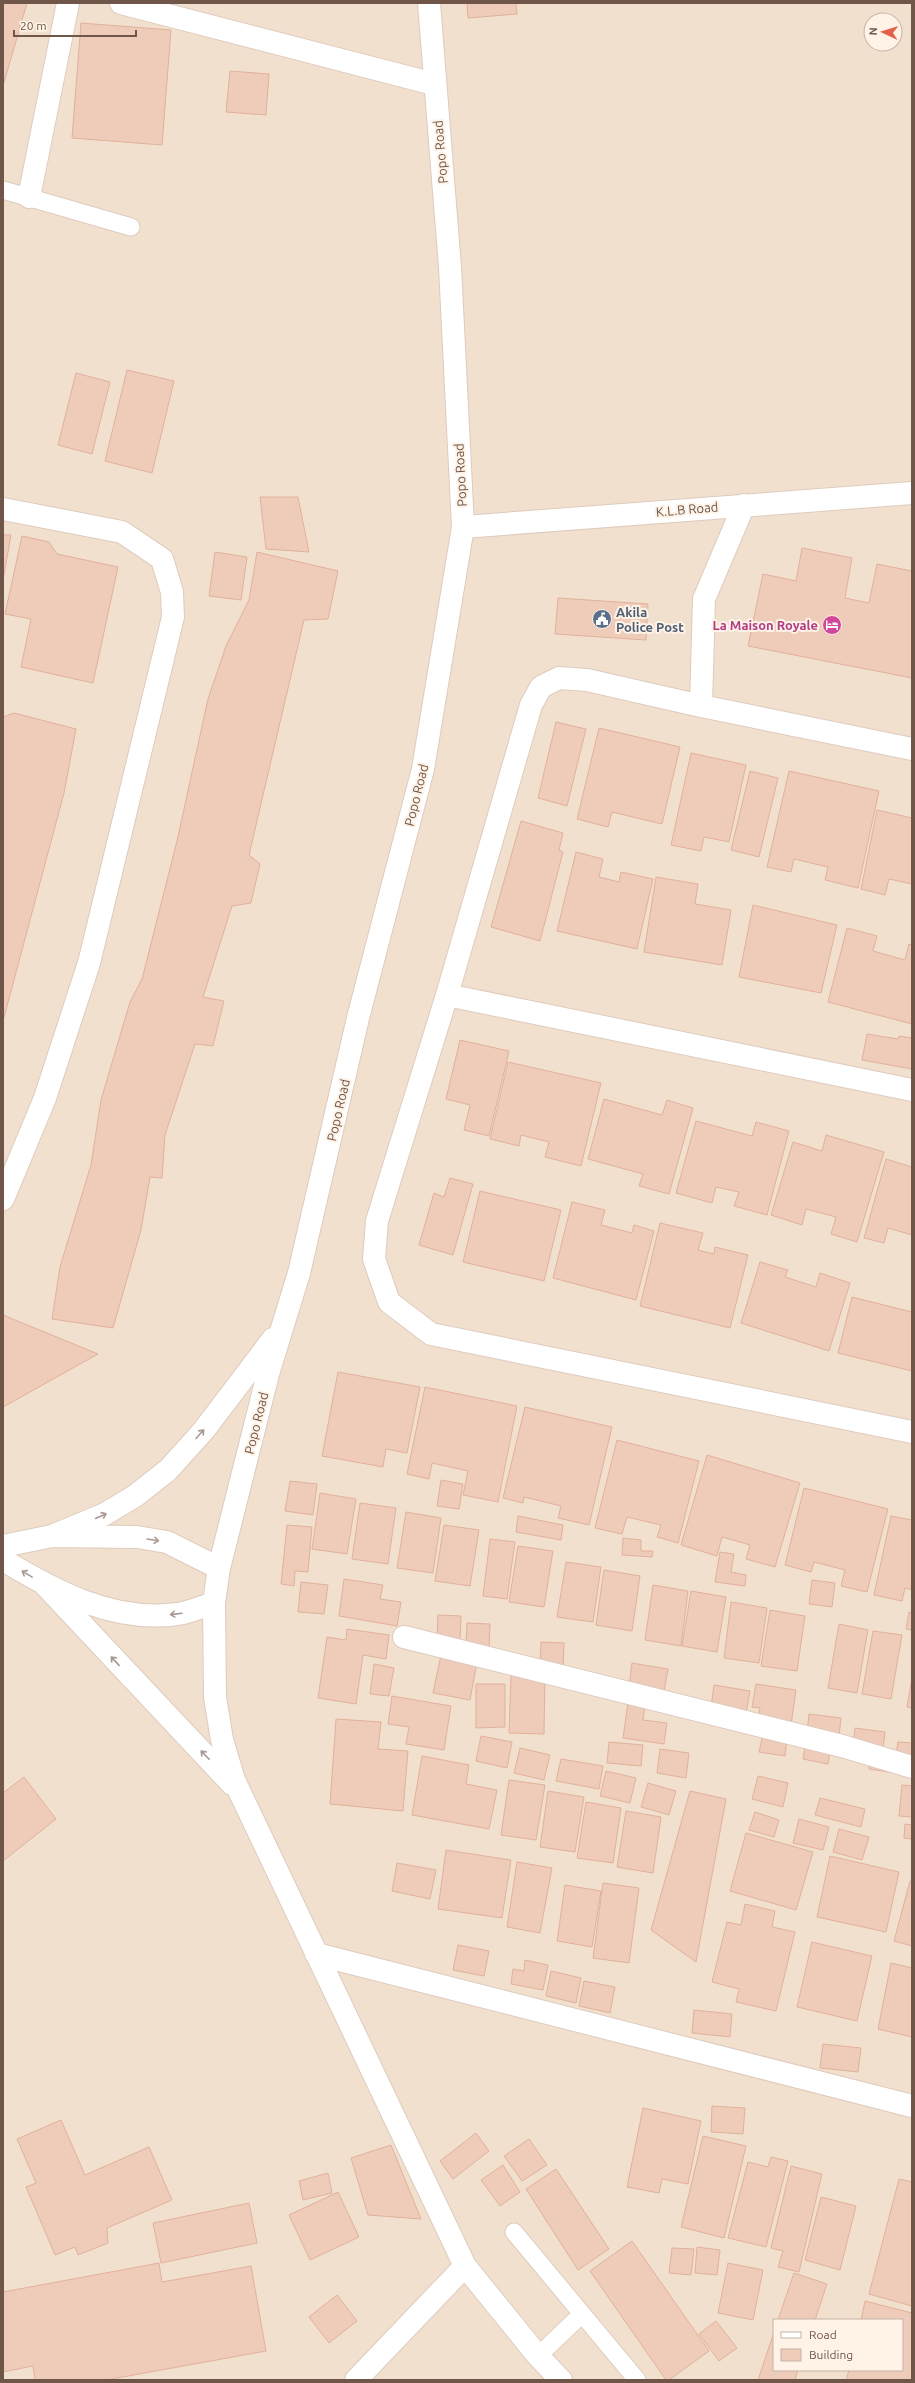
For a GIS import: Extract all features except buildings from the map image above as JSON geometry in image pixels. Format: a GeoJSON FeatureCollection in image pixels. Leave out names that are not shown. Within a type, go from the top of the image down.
{"type":"FeatureCollection","features":[{"type":"Feature","properties":{"kind":"street"},"geometry":{"type":"LineString","coordinates":[[29,198],[68,3]]}},
{"type":"Feature","properties":{"kind":"street"},"geometry":{"type":"LineString","coordinates":[[121,3],[434,84]]}},
{"type":"Feature","properties":{"kind":"street","name":"Popo Road"},"geometry":{"type":"LineString","coordinates":[[429,3],[434,84],[450,267],[463,527],[423,769],[358,1018],[299,1273],[268,1374],[219,1568],[214,1604],[215,1697],[222,1740],[234,1780],[465,2266],[538,2356],[561,2380]]}},
{"type":"Feature","properties":{"kind":"street","name":"K.L.B Road"},"geometry":{"type":"LineString","coordinates":[[463,527],[744,505],[912,494]]}},
{"type":"Feature","properties":{"kind":"street"},"geometry":{"type":"LineString","coordinates":[[701,706],[704,599],[744,505]]}},
{"type":"Feature","properties":{"kind":"street"},"geometry":{"type":"LineString","coordinates":[[3,509],[122,532],[162,559],[172,592],[173,617],[89,963],[45,1098],[3,1199]]}},
{"type":"Feature","properties":{"kind":"street"},"geometry":{"type":"LineString","coordinates":[[912,749],[701,706],[587,680],[560,678],[541,687],[531,705],[447,995],[377,1221],[374,1259],[389,1302],[431,1334],[912,1432]]}},
{"type":"Feature","properties":{"kind":"street"},"geometry":{"type":"LineString","coordinates":[[447,995],[912,1090]]}},
{"type":"Feature","properties":{"kind":"street"},"geometry":{"type":"LineString","coordinates":[[3,1546],[52,1536],[105,1514],[136,1496],[168,1470],[204,1430],[283,1324]]}},
{"type":"Feature","properties":{"kind":"street"},"geometry":{"type":"LineString","coordinates":[[52,1536],[137,1537],[167,1542],[219,1568]]}},
{"type":"Feature","properties":{"kind":"street"},"geometry":{"type":"LineString","coordinates":[[3,1560],[45,1585],[82,1601],[124,1614],[178,1614],[214,1604]]}},
{"type":"Feature","properties":{"kind":"street"},"geometry":{"type":"LineString","coordinates":[[45,1585],[241,1794]]}},
{"type":"Feature","properties":{"kind":"street"},"geometry":{"type":"LineString","coordinates":[[404,1637],[842,1746],[912,1767]]}},
{"type":"Feature","properties":{"kind":"street"},"geometry":{"type":"LineString","coordinates":[[316,1954],[912,2106]]}},
{"type":"Feature","properties":{"kind":"street"},"geometry":{"type":"LineString","coordinates":[[356,2380],[465,2266]]}},
{"type":"Feature","properties":{"kind":"lane"},"geometry":{"type":"LineString","coordinates":[[3,190],[131,227]]}},
{"type":"Feature","properties":{"kind":"lane"},"geometry":{"type":"LineString","coordinates":[[514,2232],[637,2380]]}},
{"type":"Feature","properties":{"kind":"lane"},"geometry":{"type":"LineString","coordinates":[[538,2356],[582,2314]]}},
{"type":"Feature","properties":{"kind":"shaded area"},"geometry":{"type":"Polygon","coordinates":[[[3,3],[912,3],[912,2380],[3,2380],[3,3]]]}},
{"type":"Feature","properties":{"kind":"place","name":"Akila Police Post"},"geometry":{"type":"Point","coordinates":[602,619]}},
{"type":"Feature","properties":{"kind":"place","name":"La Maison Royale"},"geometry":{"type":"Point","coordinates":[832,625]}}]}
